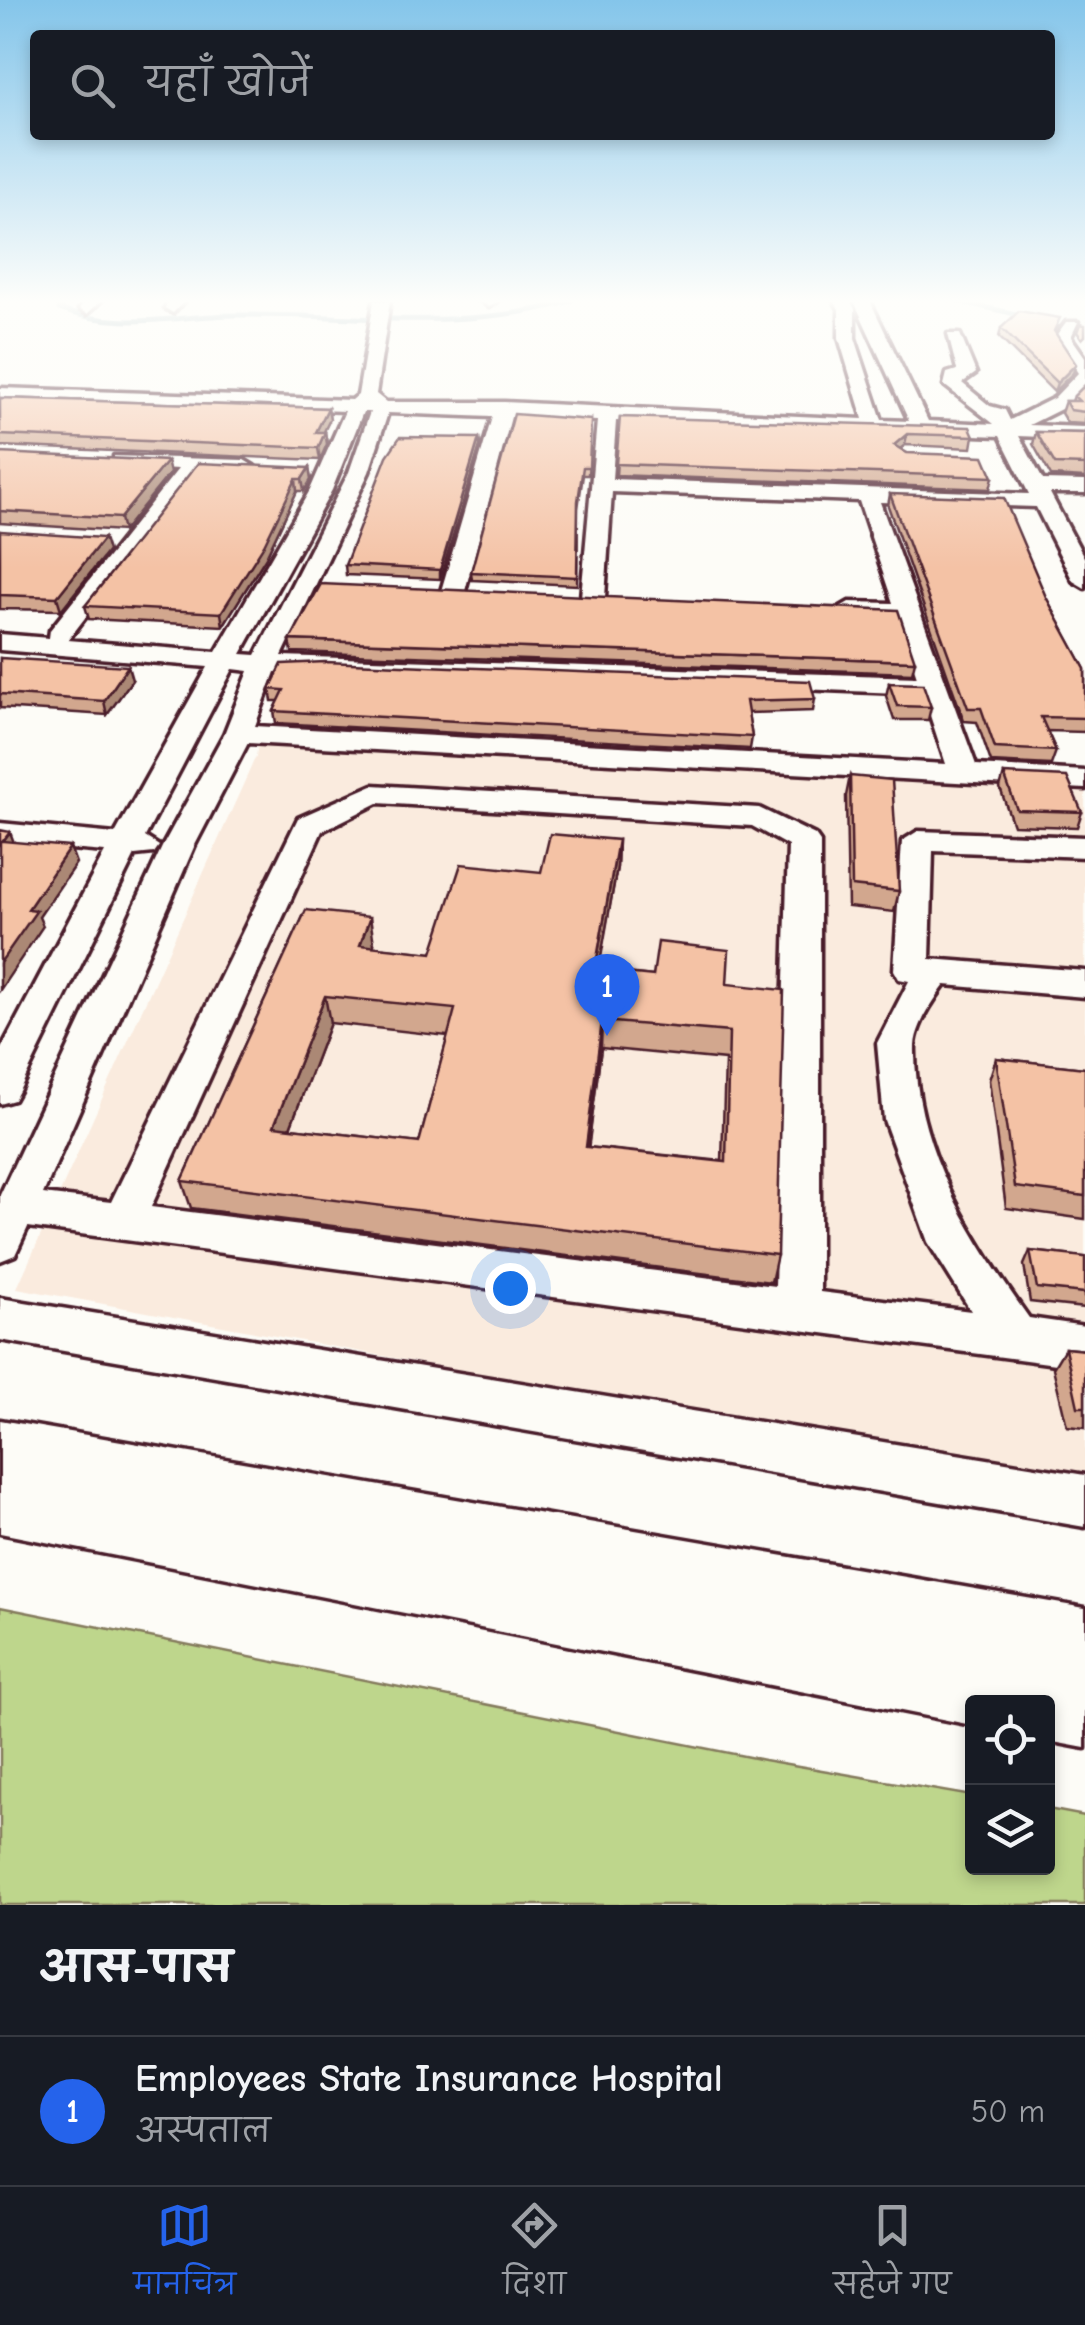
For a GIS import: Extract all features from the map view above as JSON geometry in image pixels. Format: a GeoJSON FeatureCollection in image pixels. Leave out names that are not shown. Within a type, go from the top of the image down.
{"type":"FeatureCollection","features":[{"type":"Feature","properties":{"kind":"main road"},"geometry":{"type":"LineString","coordinates":[[0,1451],[1085,1644]]}},
{"type":"Feature","properties":{"kind":"main road"},"geometry":{"type":"LineString","coordinates":[[0,1500],[1003,1695]]}},
{"type":"Feature","properties":{"kind":"main road"},"geometry":{"type":"LineString","coordinates":[[1055,1705],[1085,1711]]}},
{"type":"Feature","properties":{"kind":"street"},"geometry":{"type":"LineString","coordinates":[[0,1089],[11,1041],[124,846],[226,654],[336,471],[367,403],[369,390]]}},
{"type":"Feature","properties":{"kind":"street"},"geometry":{"type":"LineString","coordinates":[[868,390],[882,424],[926,498]]}},
{"type":"Feature","properties":{"kind":"street"},"geometry":{"type":"LineString","coordinates":[[904,390],[921,426]]}},
{"type":"Feature","properties":{"kind":"street"},"geometry":{"type":"LineString","coordinates":[[959,390],[983,410],[998,414],[1007,430],[1011,458],[1039,494],[1085,581]]}},
{"type":"Feature","properties":{"kind":"street"},"geometry":{"type":"LineString","coordinates":[[1007,430],[1035,412],[1070,400],[1076,390]]}},
{"type":"Feature","properties":{"kind":"street"},"geometry":{"type":"LineString","coordinates":[[0,393],[367,403],[1085,432]]}},
{"type":"Feature","properties":{"kind":"street"},"geometry":{"type":"LineString","coordinates":[[454,591],[504,408]]}},
{"type":"Feature","properties":{"kind":"street"},"geometry":{"type":"LineString","coordinates":[[593,597],[598,484],[607,412]]}},
{"type":"Feature","properties":{"kind":"street"},"geometry":{"type":"LineString","coordinates":[[96,460],[262,467]]}},
{"type":"Feature","properties":{"kind":"street"},"geometry":{"type":"LineString","coordinates":[[60,635],[119,541],[193,464]]}},
{"type":"Feature","properties":{"kind":"street"},"geometry":{"type":"LineString","coordinates":[[336,471],[317,584],[268,658],[235,739],[178,848],[8,1225],[123,1222],[1085,1347]]}},
{"type":"Feature","properties":{"kind":"street"},"geometry":{"type":"LineString","coordinates":[[598,484],[926,498],[1039,494],[1085,488]]}},
{"type":"Feature","properties":{"kind":"street"},"geometry":{"type":"LineString","coordinates":[[868,496],[964,773]]}},
{"type":"Feature","properties":{"kind":"street"},"geometry":{"type":"LineString","coordinates":[[830,608],[908,612]]}},
{"type":"Feature","properties":{"kind":"street"},"geometry":{"type":"LineString","coordinates":[[0,630],[326,662],[934,686]]}},
{"type":"Feature","properties":{"kind":"street"},"geometry":{"type":"LineString","coordinates":[[0,642],[226,654]]}},
{"type":"Feature","properties":{"kind":"street"},"geometry":{"type":"LineString","coordinates":[[180,742],[235,739],[1085,780]]}},
{"type":"Feature","properties":{"kind":"street"},"geometry":{"type":"LineString","coordinates":[[123,1222],[309,825],[373,794],[760,817],[804,842],[797,1310]]}},
{"type":"Feature","properties":{"kind":"street"},"geometry":{"type":"LineString","coordinates":[[0,833],[178,848]]}},
{"type":"Feature","properties":{"kind":"street"},"geometry":{"type":"LineString","coordinates":[[1085,847],[918,841],[912,970],[1085,984]]}},
{"type":"Feature","properties":{"kind":"street"},"geometry":{"type":"LineString","coordinates":[[936,972],[916,996],[896,1043],[904,1120],[950,1242],[1016,1338]]}},
{"type":"Feature","properties":{"kind":"street"},"geometry":{"type":"LineString","coordinates":[[0,1319],[1085,1501]]}},
{"type":"Feature","properties":{"kind":"shaded area"},"geometry":{"type":"Polygon","coordinates":[[[259,738],[1085,785],[1085,1486],[17,1288],[256,756],[259,738]]]}},
{"type":"Feature","properties":{"kind":"green space"},"geometry":{"type":"Polygon","coordinates":[[[0,1607],[764,1760],[965,1795],[965,1875],[1055,1875],[1055,1810],[1085,1816],[1085,1905],[0,1905],[0,1607]]]}},
{"type":"Feature","properties":{"kind":"building"},"geometry":{"type":"Polygon","coordinates":[[[1085,390],[1085,412],[1070,410],[1065,401],[1079,401],[1074,396],[1085,390]]]}},
{"type":"Feature","properties":{"kind":"building"},"geometry":{"type":"Polygon","coordinates":[[[0,398],[328,408],[316,432],[325,432],[318,448],[0,435],[0,398]]]}},
{"type":"Feature","properties":{"kind":"building"},"geometry":{"type":"Polygon","coordinates":[[[514,414],[591,420],[589,467],[583,467],[578,501],[577,577],[471,572],[514,414]]]}},
{"type":"Feature","properties":{"kind":"building"},"geometry":{"type":"Polygon","coordinates":[[[620,417],[970,427],[974,436],[907,434],[894,445],[907,453],[984,456],[993,477],[616,464],[620,417]]]}},
{"type":"Feature","properties":{"kind":"building"},"geometry":{"type":"Polygon","coordinates":[[[1036,432],[1085,433],[1085,465],[1055,464],[1036,432]]]}},
{"type":"Feature","properties":{"kind":"building"},"geometry":{"type":"Polygon","coordinates":[[[400,437],[479,438],[440,570],[345,565],[387,456],[400,437]]]}},
{"type":"Feature","properties":{"kind":"building"},"geometry":{"type":"Polygon","coordinates":[[[0,453],[167,461],[120,518],[0,511],[0,453]]]}},
{"type":"Feature","properties":{"kind":"building"},"geometry":{"type":"Polygon","coordinates":[[[198,463],[309,468],[302,479],[296,479],[264,545],[221,613],[85,606],[198,463]]]}},
{"type":"Feature","properties":{"kind":"building"},"geometry":{"type":"Polygon","coordinates":[[[890,494],[1004,498],[1046,597],[1085,669],[1085,718],[1041,717],[1056,751],[995,748],[981,708],[968,708],[890,494]]]}},
{"type":"Feature","properties":{"kind":"building"},"geometry":{"type":"Polygon","coordinates":[[[0,531],[104,538],[57,597],[0,595],[0,531]]]}},
{"type":"Feature","properties":{"kind":"building"},"geometry":{"type":"Polygon","coordinates":[[[321,584],[898,610],[915,661],[290,640],[321,584]]]}},
{"type":"Feature","properties":{"kind":"building"},"geometry":{"type":"Polygon","coordinates":[[[0,658],[128,666],[104,701],[0,694],[0,658]]]}},
{"type":"Feature","properties":{"kind":"building"},"geometry":{"type":"Polygon","coordinates":[[[325,662],[810,681],[815,699],[746,701],[752,737],[274,711],[284,690],[270,689],[282,664],[325,662]]]}},
{"type":"Feature","properties":{"kind":"building"},"geometry":{"type":"Polygon","coordinates":[[[889,683],[923,684],[931,707],[897,706],[889,683]]]}},
{"type":"Feature","properties":{"kind":"building"},"geometry":{"type":"Polygon","coordinates":[[[1004,774],[1067,777],[1082,812],[1017,810],[1004,774]]]}},
{"type":"Feature","properties":{"kind":"building"},"geometry":{"type":"Polygon","coordinates":[[[850,776],[892,780],[899,891],[852,886],[850,776]]]}},
{"type":"Feature","properties":{"kind":"building"},"geometry":{"type":"Polygon","coordinates":[[[0,830],[10,832],[3,841],[70,847],[28,909],[37,910],[0,963],[0,830]]]}},
{"type":"Feature","properties":{"kind":"building"},"geometry":{"type":"Polygon","coordinates":[[[550,834],[618,840],[595,970],[653,976],[658,942],[729,950],[727,984],[784,990],[777,1255],[182,1181],[306,910],[370,917],[360,945],[432,953],[461,864],[541,872],[550,834]],[[325,996],[274,1126],[419,1143],[455,1009],[325,996]],[[602,1021],[586,1147],[726,1162],[729,1032],[602,1021]]]}},
{"type":"Feature","properties":{"kind":"building"},"geometry":{"type":"Polygon","coordinates":[[[996,1058],[1085,1068],[1085,1196],[1015,1187],[996,1058]]]}},
{"type":"Feature","properties":{"kind":"building"},"geometry":{"type":"Polygon","coordinates":[[[1030,1251],[1085,1257],[1085,1293],[1037,1288],[1030,1251]]]}},
{"type":"Feature","properties":{"kind":"building"},"geometry":{"type":"Polygon","coordinates":[[[1065,1348],[1085,1350],[1085,1407],[1078,1407],[1065,1348]]]}},
{"type":"Feature","properties":{"kind":"place","name":"Employees State Insurance Hospital"},"geometry":{"type":"Point","coordinates":[607,1036]}}]}
